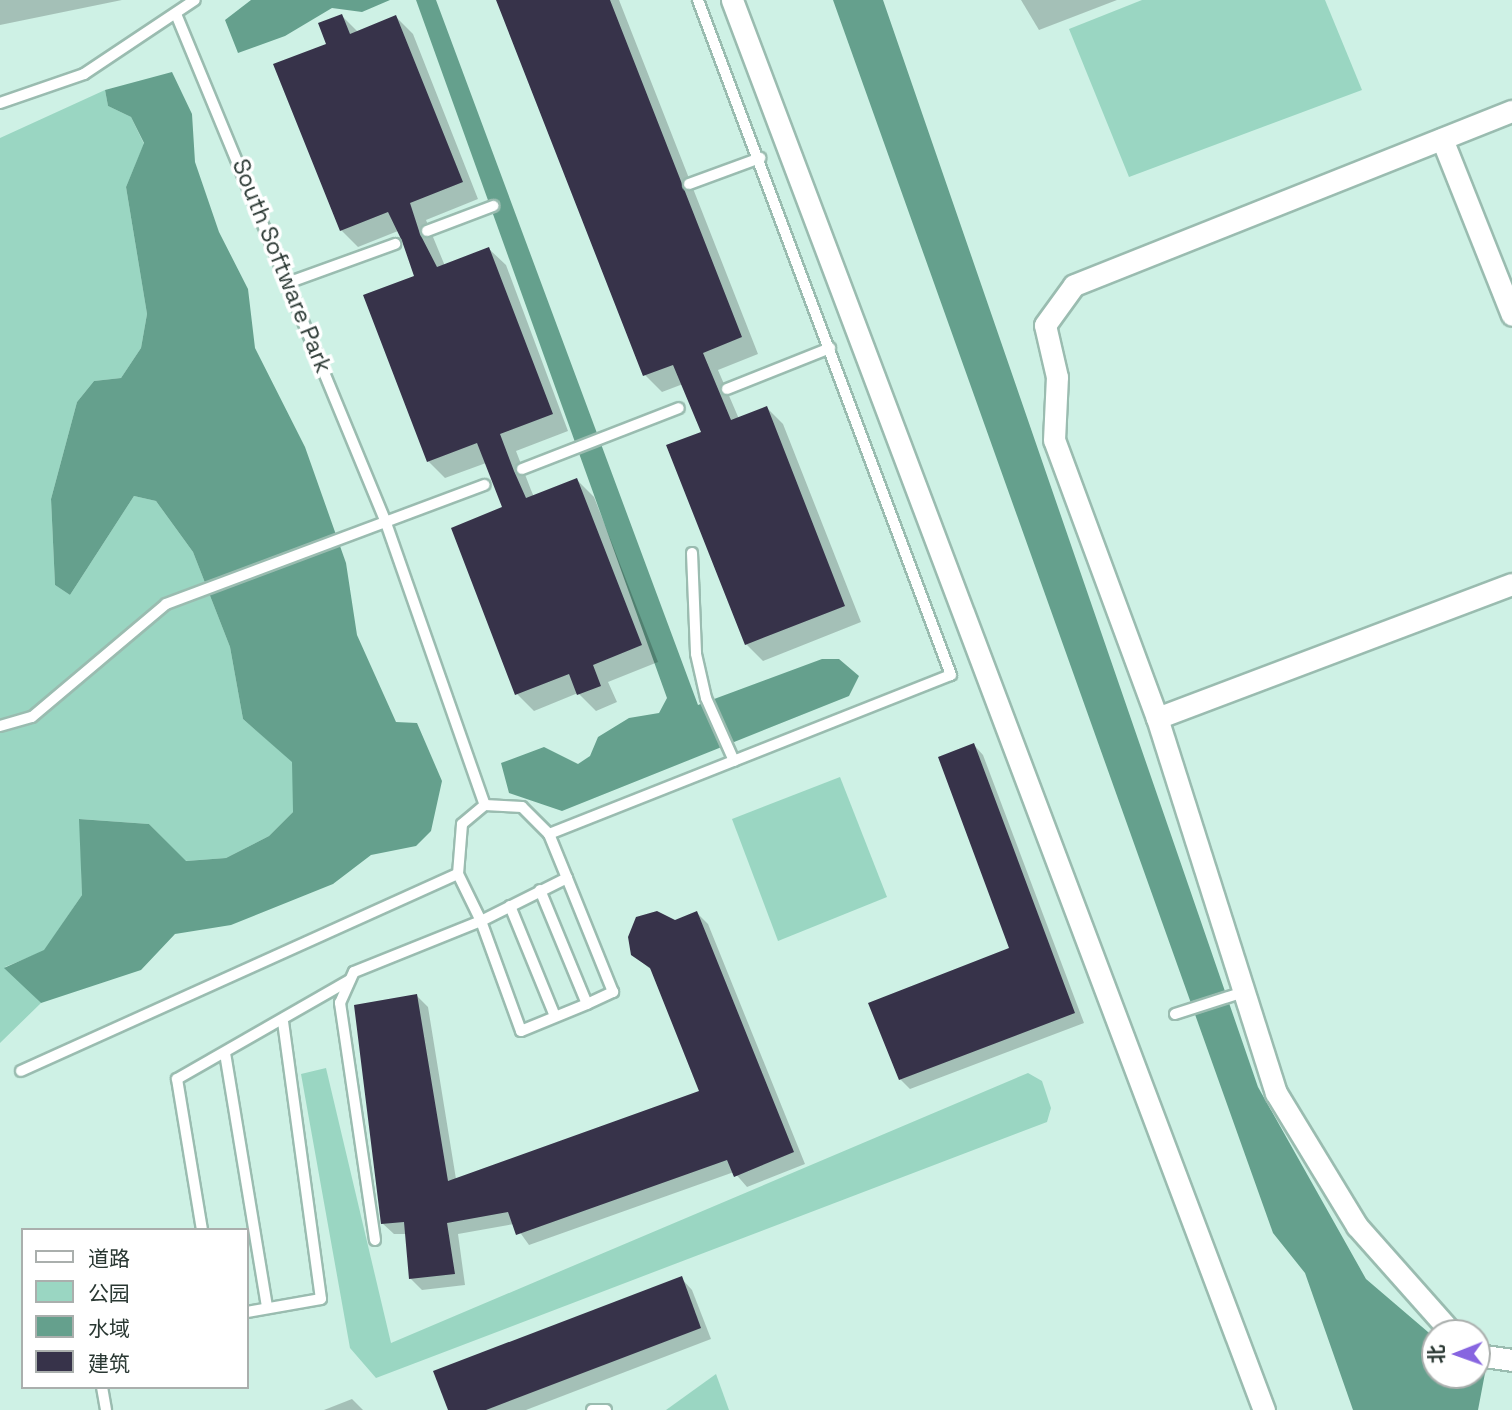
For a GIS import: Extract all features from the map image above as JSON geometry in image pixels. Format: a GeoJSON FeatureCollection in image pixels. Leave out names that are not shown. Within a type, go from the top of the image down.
{"type":"FeatureCollection","features":[{"type":"Feature","properties":{"kind":"street"},"geometry":{"type":"LineString","coordinates":[[732,0],[1264,1410]]}},
{"type":"Feature","properties":{"kind":"street"},"geometry":{"type":"LineString","coordinates":[[1440,1319],[1357,1226],[1276,1093],[1157,718],[1054,440],[1057,377],[1045,325],[1074,285],[1512,111]]}},
{"type":"Feature","properties":{"kind":"street"},"geometry":{"type":"LineString","coordinates":[[1442,139],[1512,315]]}},
{"type":"Feature","properties":{"kind":"street"},"geometry":{"type":"LineString","coordinates":[[1157,718],[1512,584]]}},
{"type":"Feature","properties":{"kind":"street"},"geometry":{"type":"LineString","coordinates":[[1491,1357],[1512,1360]]}},
{"type":"Feature","properties":{"kind":"lane"},"geometry":{"type":"LineString","coordinates":[[0,103],[84,74],[195,0]]}},
{"type":"Feature","properties":{"kind":"lane"},"geometry":{"type":"LineString","coordinates":[[549,834],[732,756],[951,675],[760,158],[698,0]]}},
{"type":"Feature","properties":{"kind":"lane","name":"South Software Park"},"geometry":{"type":"LineString","coordinates":[[176,13],[290,282],[385,520],[485,805]]}},
{"type":"Feature","properties":{"kind":"lane"},"geometry":{"type":"LineString","coordinates":[[690,184],[760,158]]}},
{"type":"Feature","properties":{"kind":"lane"},"geometry":{"type":"LineString","coordinates":[[427,231],[493,206]]}},
{"type":"Feature","properties":{"kind":"lane"},"geometry":{"type":"LineString","coordinates":[[290,282],[395,244]]}},
{"type":"Feature","properties":{"kind":"lane"},"geometry":{"type":"LineString","coordinates":[[727,389],[830,348]]}},
{"type":"Feature","properties":{"kind":"lane"},"geometry":{"type":"LineString","coordinates":[[522,469],[569,448],[679,408]]}},
{"type":"Feature","properties":{"kind":"lane"},"geometry":{"type":"LineString","coordinates":[[0,726],[33,717],[106,649],[166,604],[484,485]]}},
{"type":"Feature","properties":{"kind":"lane"},"geometry":{"type":"LineString","coordinates":[[692,553],[693,617],[706,698],[732,756]]}},
{"type":"Feature","properties":{"kind":"lane"},"geometry":{"type":"LineString","coordinates":[[485,805],[522,807],[549,834],[613,992],[521,1031],[481,921],[458,874],[462,824],[485,805]]}},
{"type":"Feature","properties":{"kind":"lane"},"geometry":{"type":"LineString","coordinates":[[21,1071],[458,874]]}},
{"type":"Feature","properties":{"kind":"lane"},"geometry":{"type":"LineString","coordinates":[[375,1240],[340,1003],[354,972],[481,921],[567,878]]}},
{"type":"Feature","properties":{"kind":"lane"},"geometry":{"type":"LineString","coordinates":[[540,890],[587,1004]]}},
{"type":"Feature","properties":{"kind":"lane"},"geometry":{"type":"LineString","coordinates":[[510,906],[555,1016]]}},
{"type":"Feature","properties":{"kind":"lane"},"geometry":{"type":"LineString","coordinates":[[202,1228],[177,1079],[283,1023],[350,980]]}},
{"type":"Feature","properties":{"kind":"lane"},"geometry":{"type":"LineString","coordinates":[[1175,1014],[1244,992]]}},
{"type":"Feature","properties":{"kind":"lane"},"geometry":{"type":"LineString","coordinates":[[248,1312],[321,1299],[283,1023]]}},
{"type":"Feature","properties":{"kind":"lane"},"geometry":{"type":"LineString","coordinates":[[225,1053],[267,1308]]}},
{"type":"Feature","properties":{"kind":"lane"},"geometry":{"type":"LineString","coordinates":[[102,1389],[106,1410]]}},
{"type":"Feature","properties":{"kind":"lane"},"geometry":{"type":"LineString","coordinates":[[592,1410],[606,1410]]}},
{"type":"Feature","properties":{"kind":"green space"},"geometry":{"type":"Polygon","coordinates":[[[1142,0],[1325,0],[1362,90],[1129,177],[1069,29],[1142,0]]]}},
{"type":"Feature","properties":{"kind":"green space"},"geometry":{"type":"Polygon","coordinates":[[[105,90],[108,106],[131,117],[144,144],[126,187],[147,314],[141,348],[121,378],[94,381],[77,402],[51,499],[55,585],[70,595],[134,496],[156,501],[193,552],[230,647],[243,719],[293,762],[293,812],[269,836],[226,858],[185,861],[149,824],[80,819],[82,895],[44,951],[5,967],[41,1003],[0,1043],[0,138],[105,90]]]}},
{"type":"Feature","properties":{"kind":"green space"},"geometry":{"type":"Polygon","coordinates":[[[840,777],[887,897],[778,941],[732,819],[840,777]]]}},
{"type":"Feature","properties":{"kind":"green space"},"geometry":{"type":"Polygon","coordinates":[[[326,1068],[391,1343],[1028,1073],[1042,1081],[1051,1108],[1047,1122],[376,1378],[350,1348],[301,1074],[326,1068]]]}},
{"type":"Feature","properties":{"kind":"green space"},"geometry":{"type":"Polygon","coordinates":[[[716,1374],[729,1410],[666,1410],[716,1374]]]}},
{"type":"Feature","properties":{"kind":"water"},"geometry":{"type":"Polygon","coordinates":[[[251,0],[390,0],[362,12],[332,8],[285,36],[238,53],[225,20],[251,0]]]}},
{"type":"Feature","properties":{"kind":"water"},"geometry":{"type":"Polygon","coordinates":[[[416,0],[436,0],[698,705],[822,659],[839,659],[859,676],[849,696],[562,811],[509,793],[501,763],[544,747],[578,764],[590,756],[598,737],[629,718],[659,713],[667,698],[416,0]]]}},
{"type":"Feature","properties":{"kind":"water"},"geometry":{"type":"Polygon","coordinates":[[[833,0],[883,0],[1258,1087],[1366,1279],[1421,1326],[1421,1389],[1482,1389],[1478,1410],[1353,1410],[1305,1273],[1273,1233],[833,0]]]}},
{"type":"Feature","properties":{"kind":"water"},"geometry":{"type":"Polygon","coordinates":[[[172,72],[192,114],[195,162],[219,232],[248,289],[255,348],[305,447],[346,563],[357,635],[396,722],[417,723],[442,781],[431,831],[416,846],[371,855],[333,884],[231,925],[175,934],[141,970],[41,1003],[4,968],[44,950],[82,895],[79,819],[149,824],[186,861],[226,858],[269,836],[293,812],[292,762],[243,719],[230,647],[193,552],[156,501],[134,496],[70,595],[55,585],[51,499],[77,402],[94,381],[121,378],[141,348],[147,314],[126,187],[144,143],[131,117],[108,106],[105,90],[172,72]]]}},
{"type":"Feature","properties":{"kind":"building"},"geometry":{"type":"Polygon","coordinates":[[[496,0],[610,0],[742,337],[703,353],[731,420],[767,406],[845,606],[745,645],[666,445],[701,432],[673,365],[643,376],[496,0]]]}},
{"type":"Feature","properties":{"kind":"building"},"geometry":{"type":"Polygon","coordinates":[[[342,14],[350,34],[396,15],[463,182],[410,203],[420,234],[437,267],[489,247],[553,414],[500,434],[514,471],[526,498],[577,478],[642,645],[593,665],[601,686],[577,695],[569,674],[515,695],[451,528],[502,507],[477,443],[427,462],[363,295],[414,276],[402,241],[388,212],[340,231],[273,64],[326,44],[318,23],[342,14]]]}},
{"type":"Feature","properties":{"kind":"building"},"geometry":{"type":"Polygon","coordinates":[[[974,743],[1075,1013],[899,1080],[868,1003],[1009,948],[938,757],[974,743]]]}},
{"type":"Feature","properties":{"kind":"building"},"geometry":{"type":"Polygon","coordinates":[[[657,911],[675,920],[697,911],[794,1152],[734,1177],[727,1160],[516,1235],[508,1212],[447,1223],[455,1274],[409,1279],[404,1222],[381,1224],[354,1005],[417,994],[448,1181],[699,1091],[650,968],[631,955],[628,937],[636,917],[657,911]]]}},
{"type":"Feature","properties":{"kind":"building"},"geometry":{"type":"Polygon","coordinates":[[[682,1276],[701,1328],[486,1410],[448,1410],[433,1371],[682,1276]]]}}]}
